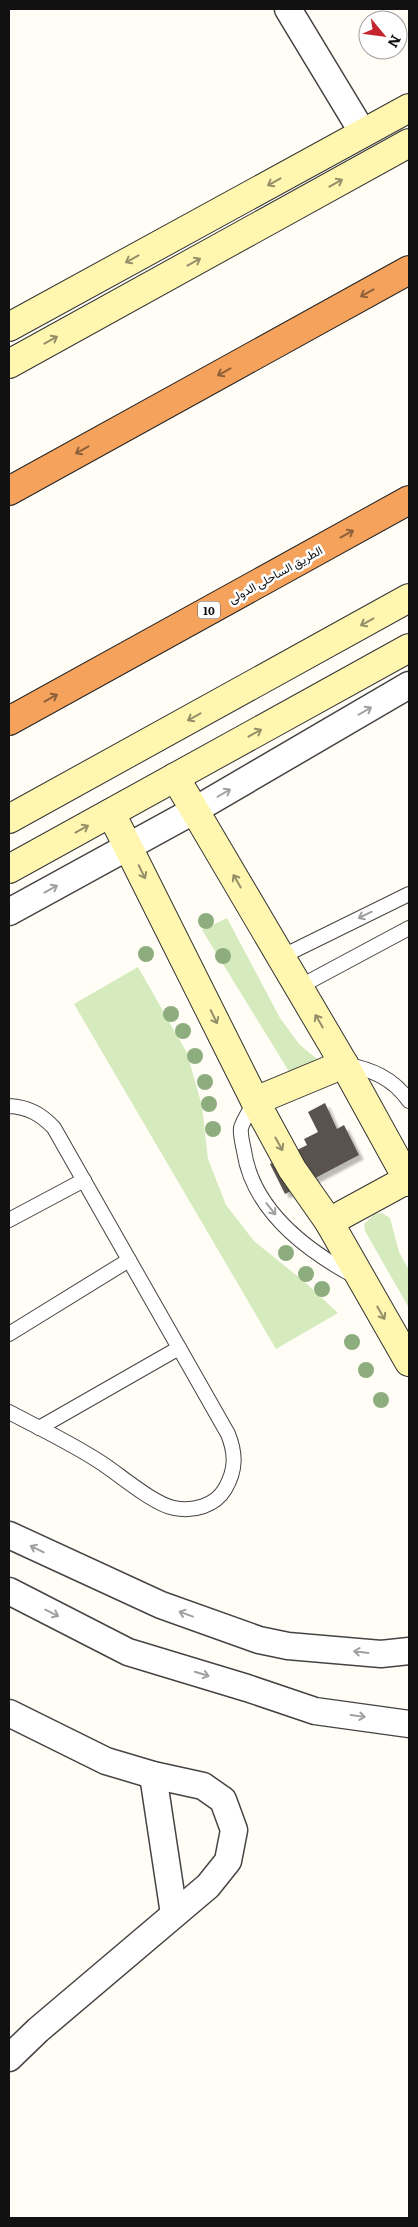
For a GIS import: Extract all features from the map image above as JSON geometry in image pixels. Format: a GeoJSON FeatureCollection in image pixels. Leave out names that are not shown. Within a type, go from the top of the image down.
{"type":"FeatureCollection","features":[{"type":"Feature","properties":{"kind":"highway"},"geometry":{"type":"LineString","coordinates":[[9,491],[409,270]]}},
{"type":"Feature","properties":{"kind":"highway","name":"الطريق الساحلى الدولى"},"geometry":{"type":"LineString","coordinates":[[9,721],[409,500]]}},
{"type":"Feature","properties":{"kind":"main road"},"geometry":{"type":"LineString","coordinates":[[9,327],[409,108]]}},
{"type":"Feature","properties":{"kind":"main road"},"geometry":{"type":"LineString","coordinates":[[9,364],[409,143]]}},
{"type":"Feature","properties":{"kind":"main road"},"geometry":{"type":"LineString","coordinates":[[9,819],[409,598]]}},
{"type":"Feature","properties":{"kind":"main road"},"geometry":{"type":"LineString","coordinates":[[9,869],[409,648]]}},
{"type":"Feature","properties":{"kind":"main road"},"geometry":{"type":"LineString","coordinates":[[135,749],[165,783],[195,810],[344,1064],[408,1181],[329,1222]]}},
{"type":"Feature","properties":{"kind":"main road"},"geometry":{"type":"LineString","coordinates":[[111,813],[255,1102],[292,1169],[329,1222],[409,1362]]}},
{"type":"Feature","properties":{"kind":"main road"},"geometry":{"type":"LineString","coordinates":[[255,1102],[344,1064]]}},
{"type":"Feature","properties":{"kind":"street"},"geometry":{"type":"LineString","coordinates":[[288,9],[363,133]]}},
{"type":"Feature","properties":{"kind":"street"},"geometry":{"type":"LineString","coordinates":[[9,912],[195,810],[409,685]]}},
{"type":"Feature","properties":{"kind":"street"},"geometry":{"type":"LineString","coordinates":[[9,1535],[161,1605],[259,1640],[288,1646],[381,1654],[409,1651]]}},
{"type":"Feature","properties":{"kind":"street"},"geometry":{"type":"LineString","coordinates":[[9,1591],[128,1652],[247,1688],[314,1711],[409,1724]]}},
{"type":"Feature","properties":{"kind":"street"},"geometry":{"type":"LineString","coordinates":[[9,1713],[106,1762],[152,1776],[203,1786],[223,1800],[234,1830],[228,1861],[208,1886],[38,2030],[9,2058]]}},
{"type":"Feature","properties":{"kind":"street"},"geometry":{"type":"LineString","coordinates":[[152,1776],[174,1914]]}},
{"type":"Feature","properties":{"kind":"lane"},"geometry":{"type":"LineString","coordinates":[[281,957],[409,894]]}},
{"type":"Feature","properties":{"kind":"lane"},"geometry":{"type":"LineString","coordinates":[[299,987],[409,928]]}},
{"type":"Feature","properties":{"kind":"lane"},"geometry":{"type":"LineString","coordinates":[[344,1064],[368,1069],[400,1088],[409,1101]]}},
{"type":"Feature","properties":{"kind":"lane"},"geometry":{"type":"LineString","coordinates":[[255,1102],[241,1129],[247,1169],[267,1205],[294,1236],[327,1262],[362,1281]]}},
{"type":"Feature","properties":{"kind":"lane"},"geometry":{"type":"LineString","coordinates":[[9,1106],[27,1108],[42,1116],[54,1128],[228,1434],[234,1448],[234,1464],[231,1479],[223,1492],[211,1502],[199,1508],[186,1510],[172,1508],[98,1461],[9,1412]]}},
{"type":"Feature","properties":{"kind":"lane"},"geometry":{"type":"LineString","coordinates":[[9,1220],[84,1180]]}},
{"type":"Feature","properties":{"kind":"lane"},"geometry":{"type":"LineString","coordinates":[[9,1334],[129,1260]]}},
{"type":"Feature","properties":{"kind":"lane"},"geometry":{"type":"LineString","coordinates":[[39,1428],[179,1348]]}},
{"type":"Feature","properties":{"kind":"green space"},"geometry":{"type":"Polygon","coordinates":[[[227,918],[280,1018],[299,1044],[317,1059],[290,1073],[202,930],[227,918]]]}},
{"type":"Feature","properties":{"kind":"green space"},"geometry":{"type":"Polygon","coordinates":[[[138,967],[187,1053],[202,1106],[208,1159],[226,1205],[254,1241],[307,1284],[338,1313],[276,1349],[74,1004],[138,967]]]}},
{"type":"Feature","properties":{"kind":"green space"},"geometry":{"type":"Polygon","coordinates":[[[382,1213],[390,1218],[399,1252],[409,1270],[409,1308],[365,1231],[364,1224],[375,1214],[382,1213]]]}},
{"type":"Feature","properties":{"kind":"building"},"geometry":{"type":"Polygon","coordinates":[[[325,1103],[337,1129],[344,1125],[359,1155],[285,1194],[270,1164],[307,1145],[304,1139],[318,1132],[308,1112],[325,1103]]]}}]}
